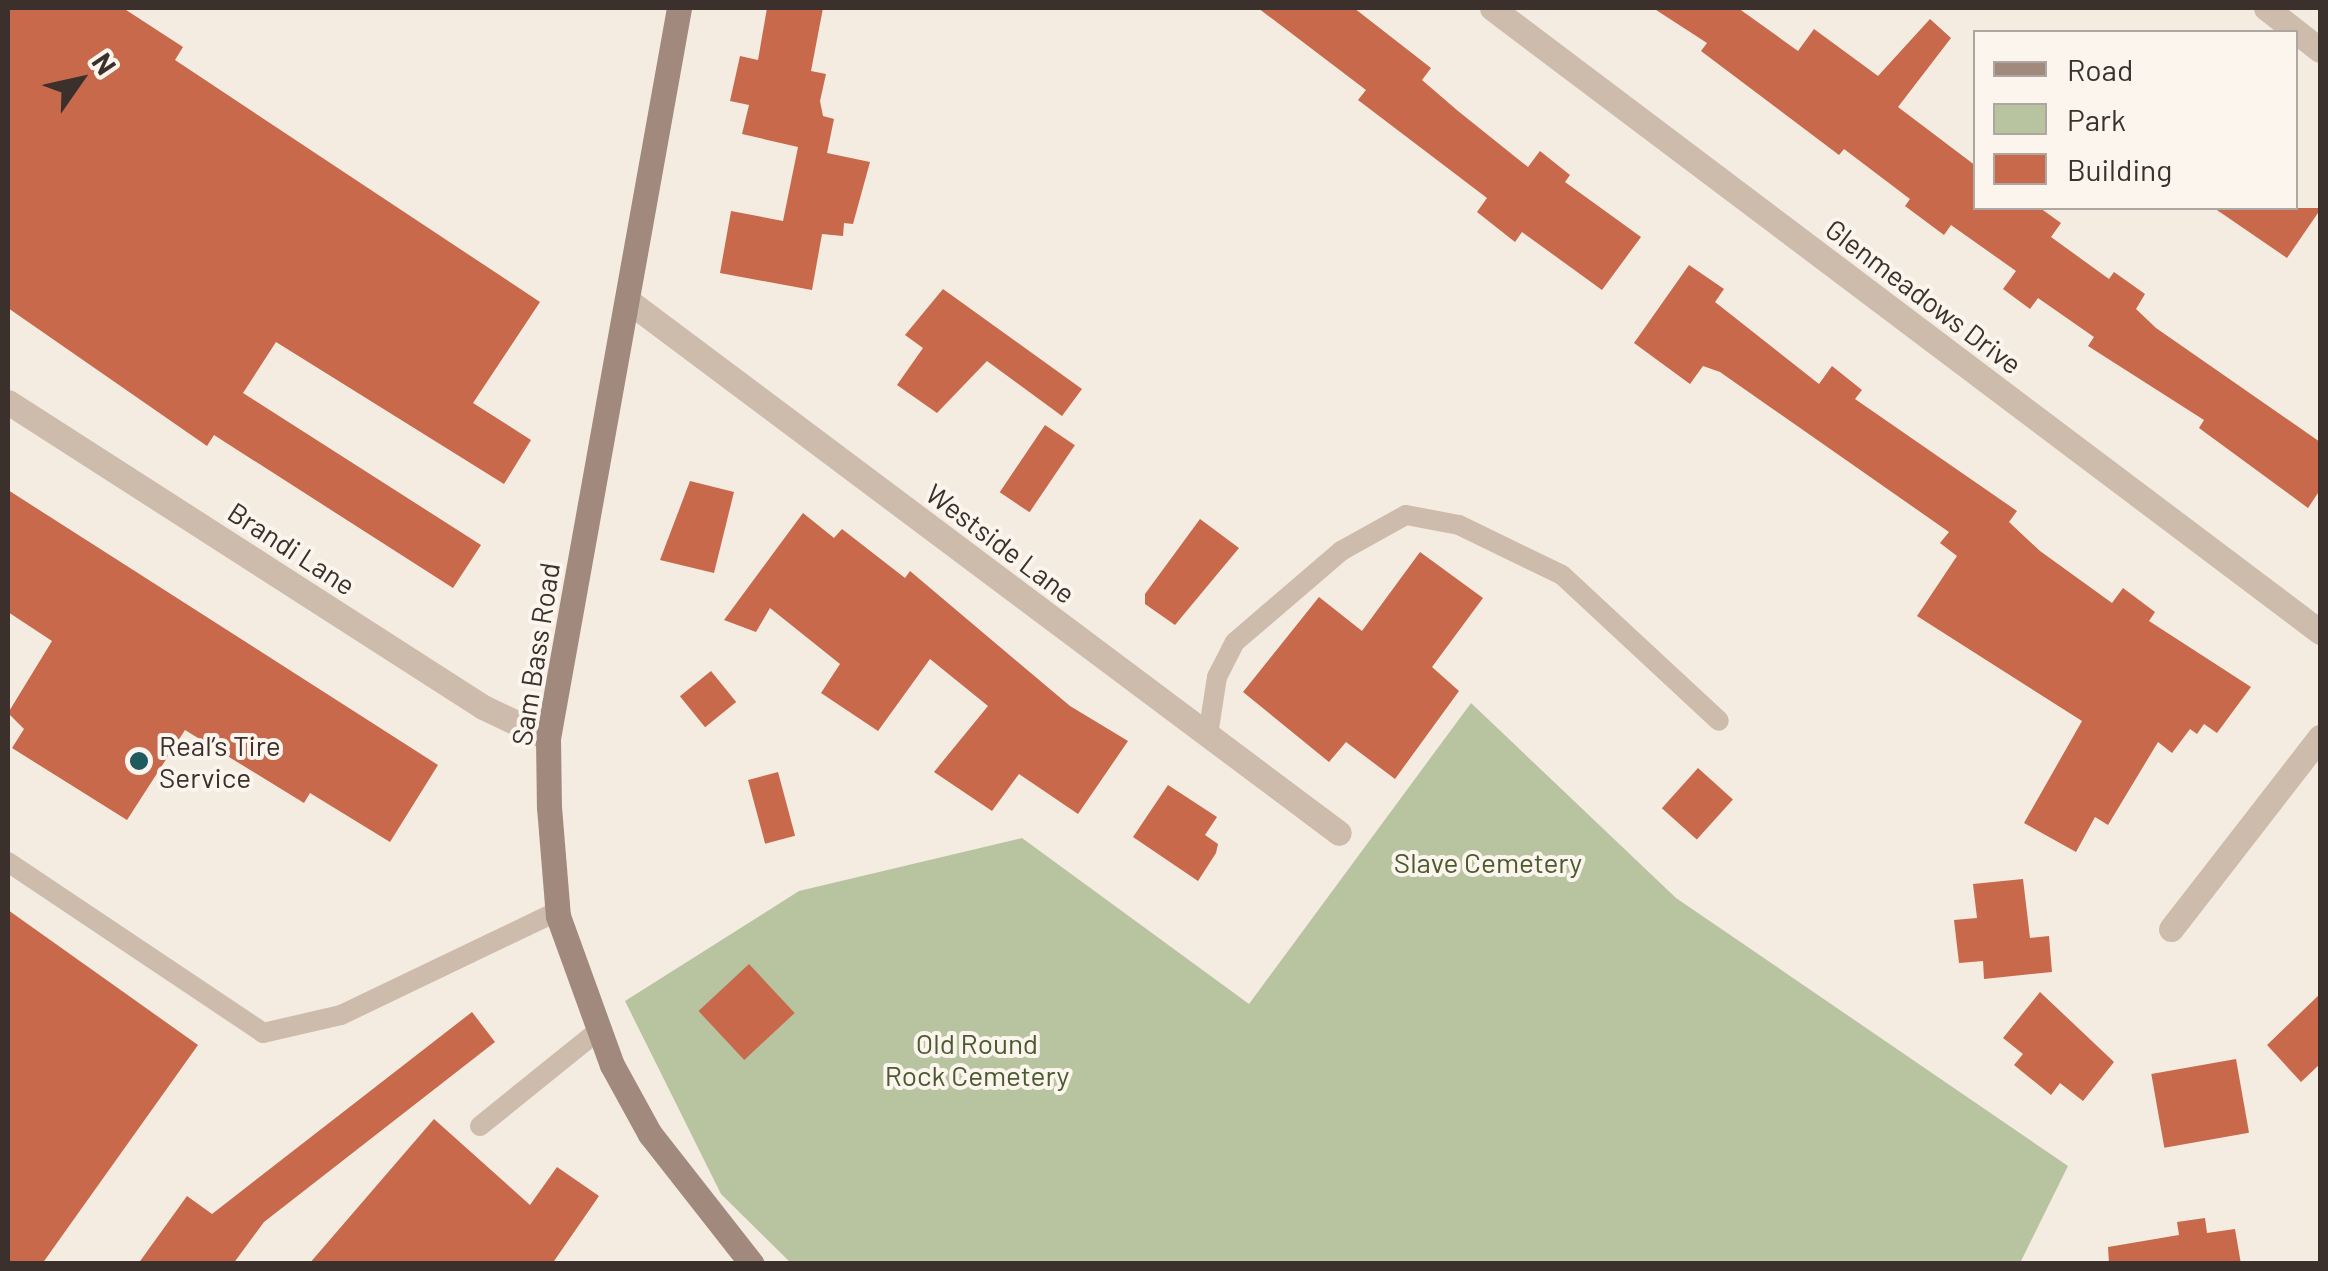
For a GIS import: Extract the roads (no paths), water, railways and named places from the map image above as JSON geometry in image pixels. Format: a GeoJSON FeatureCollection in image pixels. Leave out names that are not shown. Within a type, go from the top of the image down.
{"type":"FeatureCollection","features":[{"type":"Feature","properties":{"kind":"main road","name":"Sam Bass Road"},"geometry":{"type":"LineString","coordinates":[[679,8],[548,738],[558,911],[599,1030],[650,1134],[752,1264]]}},
{"type":"Feature","properties":{"kind":"street","name":"Glenmeadows Drive"},"geometry":{"type":"LineString","coordinates":[[1492,8],[2320,632]]}},
{"type":"Feature","properties":{"kind":"street"},"geometry":{"type":"LineString","coordinates":[[2266,8],[2294,30]]}},
{"type":"Feature","properties":{"kind":"street"},"geometry":{"type":"LineString","coordinates":[[2298,33],[2320,50]]}},
{"type":"Feature","properties":{"kind":"street","name":"Westside Lane"},"geometry":{"type":"LineString","coordinates":[[628,300],[1339,833]]}},
{"type":"Feature","properties":{"kind":"street","name":"Brandi Lane"},"geometry":{"type":"LineString","coordinates":[[8,402],[483,707],[548,738]]}},
{"type":"Feature","properties":{"kind":"street"},"geometry":{"type":"LineString","coordinates":[[2171,929],[2320,737]]}},
{"type":"Feature","properties":{"kind":"lane"},"geometry":{"type":"LineString","coordinates":[[1208,735],[1217,678],[1236,642],[1340,552],[1406,515],[1459,525],[1562,575],[1719,720]]}},
{"type":"Feature","properties":{"kind":"lane"},"geometry":{"type":"LineString","coordinates":[[8,862],[263,1033],[340,1016],[558,911]]}},
{"type":"Feature","properties":{"kind":"lane"},"geometry":{"type":"LineString","coordinates":[[480,1126],[599,1030]]}},
{"type":"Feature","properties":{"kind":"place","name":"Real’s Tire Service"},"geometry":{"type":"Point","coordinates":[139,761]}},
{"type":"Feature","properties":{"kind":"park label","name":"Slave Cemetery"},"geometry":{"type":"Point","coordinates":[1488,862]}},
{"type":"Feature","properties":{"kind":"park label","name":"Old Round Rock Cemetery"},"geometry":{"type":"Point","coordinates":[977,1059]}}]}
